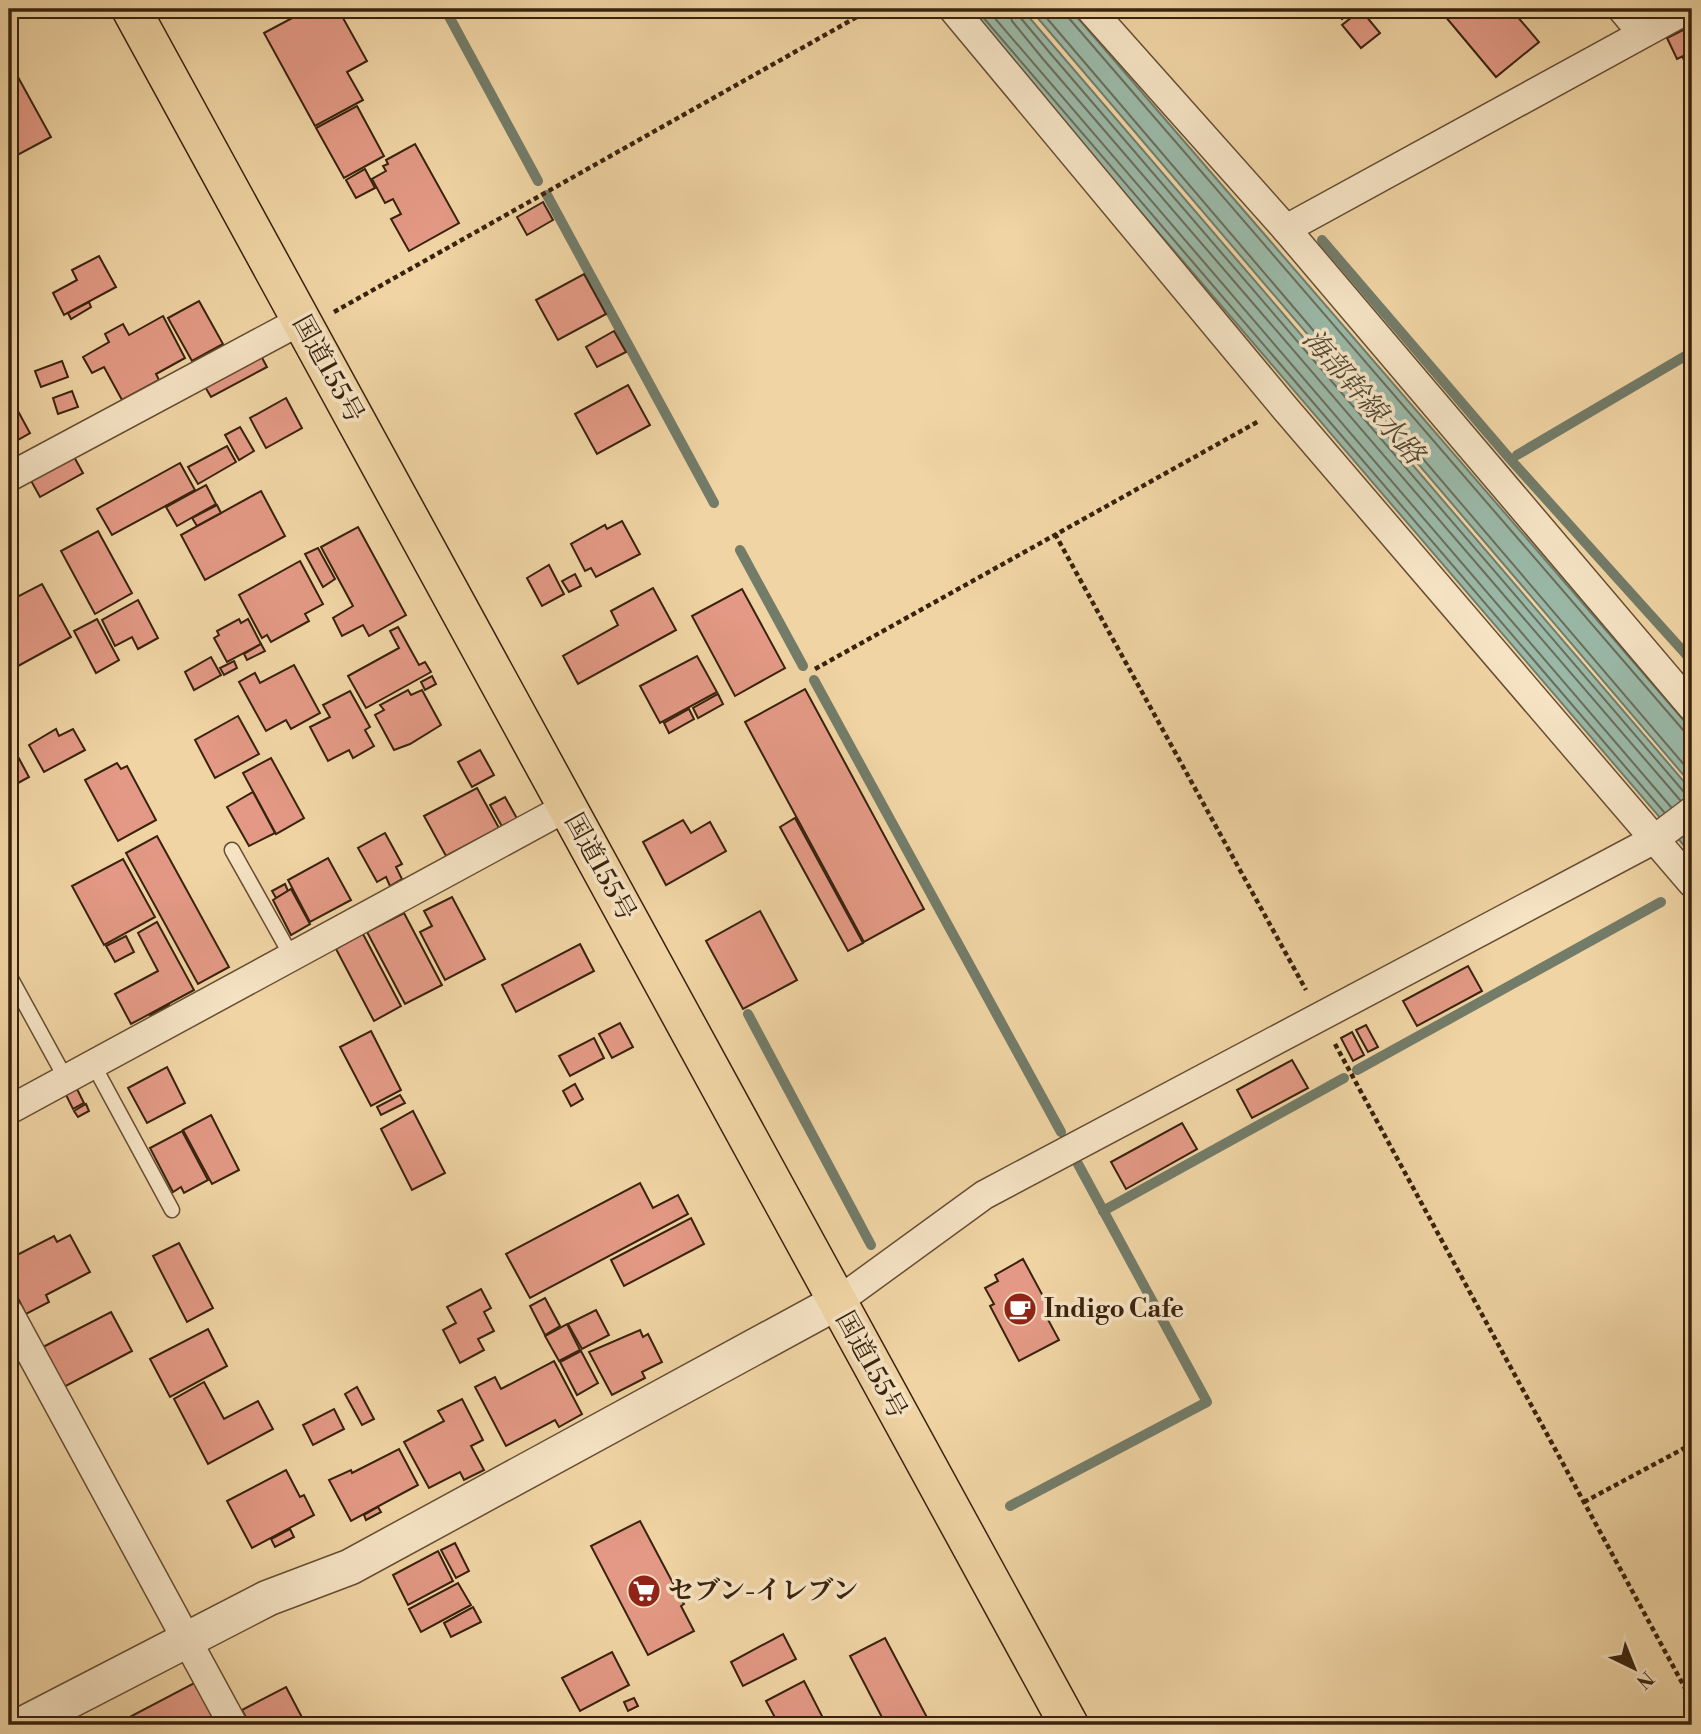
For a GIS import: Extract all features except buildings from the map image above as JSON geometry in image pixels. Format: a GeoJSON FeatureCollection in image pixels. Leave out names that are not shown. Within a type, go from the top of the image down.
{"type":"FeatureCollection","features":[{"type":"Feature","properties":{"kind":"highway","name":"国道155号"},"geometry":{"type":"LineString","coordinates":[[131,9],[1069,1725]]}},
{"type":"Feature","properties":{"kind":"street"},"geometry":{"type":"LineString","coordinates":[[953,9],[1284,407],[1662,835],[1692,883]]}},
{"type":"Feature","properties":{"kind":"street"},"geometry":{"type":"LineString","coordinates":[[1090,9],[1286,229],[1692,707]]}},
{"type":"Feature","properties":{"kind":"street"},"geometry":{"type":"LineString","coordinates":[[1622,9],[1642,33]]}},
{"type":"Feature","properties":{"kind":"street"},"geometry":{"type":"LineString","coordinates":[[1286,229],[1688,9]]}},
{"type":"Feature","properties":{"kind":"street"},"geometry":{"type":"LineString","coordinates":[[9,477],[304,324]]}},
{"type":"Feature","properties":{"kind":"street"},"geometry":{"type":"LineString","coordinates":[[9,1110],[567,807]]}},
{"type":"Feature","properties":{"kind":"street"},"geometry":{"type":"LineString","coordinates":[[22,1725],[63,1707],[186,1639],[268,1598],[350,1567],[837,1302],[984,1195],[1662,835],[1692,811]]}},
{"type":"Feature","properties":{"kind":"street"},"geometry":{"type":"LineString","coordinates":[[9,1313],[233,1725]]}},
{"type":"Feature","properties":{"kind":"lane"},"geometry":{"type":"LineString","coordinates":[[232,850],[292,957]]}},
{"type":"Feature","properties":{"kind":"lane"},"geometry":{"type":"LineString","coordinates":[[9,975],[66,1079]]}},
{"type":"Feature","properties":{"kind":"lane"},"geometry":{"type":"LineString","coordinates":[[93,1064],[172,1210]]}},
{"type":"Feature","properties":{"kind":"path"},"geometry":{"type":"LineString","coordinates":[[304,324],[871,9]]}},
{"type":"Feature","properties":{"kind":"path"},"geometry":{"type":"LineString","coordinates":[[815,669],[1284,407]]}},
{"type":"Feature","properties":{"kind":"path"},"geometry":{"type":"LineString","coordinates":[[1055,534],[1692,1701]]}},
{"type":"Feature","properties":{"kind":"path"},"geometry":{"type":"LineString","coordinates":[[1584,1502],[1692,1444]]}},
{"type":"Feature","properties":{"kind":"water"},"geometry":{"type":"Polygon","coordinates":[[[967,9],[1022,9],[1692,791],[1692,855],[967,9]]]}},
{"type":"Feature","properties":{"kind":"water","name":"海部幹線水路"},"geometry":{"type":"Polygon","coordinates":[[[1030,9],[1070,9],[1692,730],[1692,785],[1030,9]]]}},
{"type":"Feature","properties":{"kind":"waterway"},"geometry":{"type":"LineString","coordinates":[[445,9],[538,181]]}},
{"type":"Feature","properties":{"kind":"waterway"},"geometry":{"type":"LineString","coordinates":[[547,195],[714,503]]}},
{"type":"Feature","properties":{"kind":"waterway"},"geometry":{"type":"LineString","coordinates":[[1322,240],[1510,459],[1692,661]]}},
{"type":"Feature","properties":{"kind":"waterway"},"geometry":{"type":"LineString","coordinates":[[1517,455],[1692,352]]}},
{"type":"Feature","properties":{"kind":"waterway"},"geometry":{"type":"LineString","coordinates":[[740,550],[803,666]]}},
{"type":"Feature","properties":{"kind":"waterway"},"geometry":{"type":"LineString","coordinates":[[814,680],[1061,1132]]}},
{"type":"Feature","properties":{"kind":"waterway"},"geometry":{"type":"LineString","coordinates":[[1357,1070],[1661,902]]}},
{"type":"Feature","properties":{"kind":"waterway"},"geometry":{"type":"LineString","coordinates":[[748,1014],[871,1245]]}},
{"type":"Feature","properties":{"kind":"waterway"},"geometry":{"type":"LineString","coordinates":[[1103,1211],[1344,1078]]}},
{"type":"Feature","properties":{"kind":"waterway"},"geometry":{"type":"LineString","coordinates":[[1010,1506],[1207,1402],[1078,1164]]}},
{"type":"Feature","properties":{"kind":"place","name":"Indigo Cafe"},"geometry":{"type":"Point","coordinates":[1020,1309]}},
{"type":"Feature","properties":{"kind":"place","name":"セブン-イレブン"},"geometry":{"type":"Point","coordinates":[644,1591]}}]}
